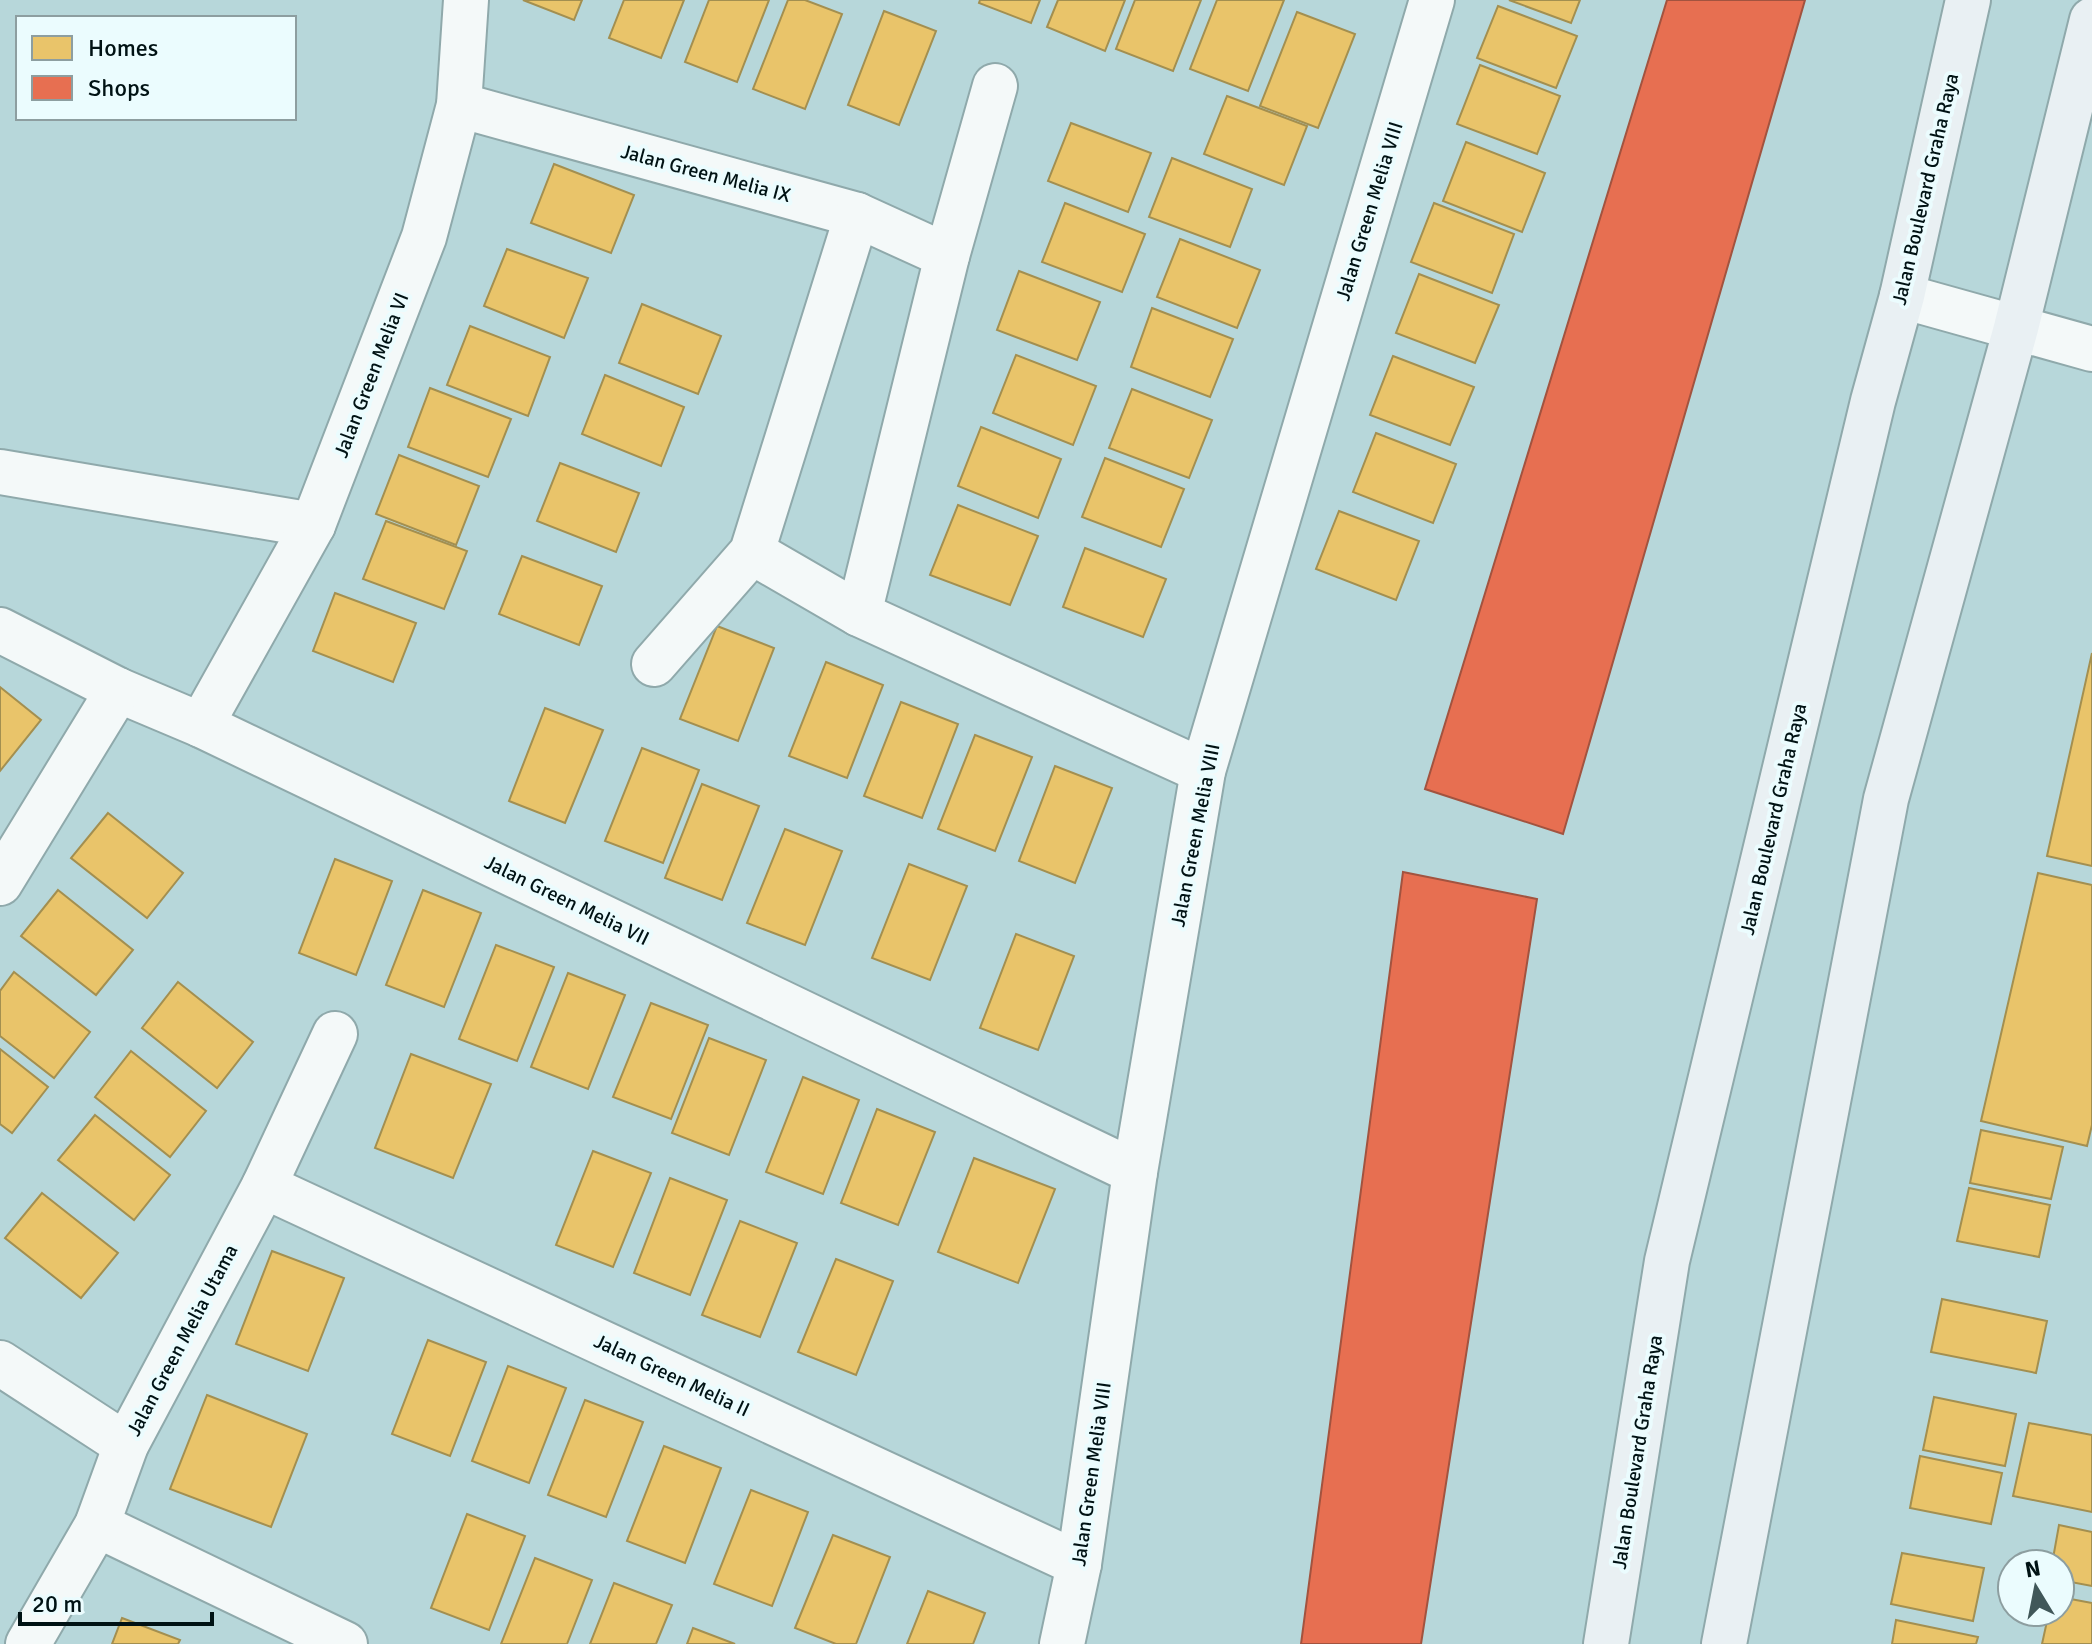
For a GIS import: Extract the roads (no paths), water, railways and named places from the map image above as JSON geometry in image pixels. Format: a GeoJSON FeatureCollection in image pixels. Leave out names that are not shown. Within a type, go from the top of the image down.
{"type":"FeatureCollection","features":[{"type":"Feature","properties":{"kind":"main road","name":"Jalan Boulevard Graha Raya"},"geometry":{"type":"LineString","coordinates":[[1606,1644],[1667,1261],[1869,417],[1902,296],[1968,0]]}},
{"type":"Feature","properties":{"kind":"main road"},"geometry":{"type":"LineString","coordinates":[[1724,1644],[1886,799],[2016,328],[2092,20]]}},
{"type":"Feature","properties":{"kind":"street","name":"Jalan Green Melia VI"},"geometry":{"type":"LineString","coordinates":[[201,725],[313,525],[424,237],[459,105],[466,0]]}},
{"type":"Feature","properties":{"kind":"street","name":"Jalan Green Melia VIII"},"geometry":{"type":"LineString","coordinates":[[1062,1644],[1079,1564],[1135,1172],[1203,771],[1432,0]]}},
{"type":"Feature","properties":{"kind":"street"},"geometry":{"type":"LineString","coordinates":[[859,614],[947,256],[995,86]]}},
{"type":"Feature","properties":{"kind":"street","name":"Jalan Green Melia IX"},"geometry":{"type":"LineString","coordinates":[[459,105],[857,215],[947,256]]}},
{"type":"Feature","properties":{"kind":"street"},"geometry":{"type":"LineString","coordinates":[[654,664],[752,552],[857,215]]}},
{"type":"Feature","properties":{"kind":"street"},"geometry":{"type":"LineString","coordinates":[[1902,296],[2092,349]]}},
{"type":"Feature","properties":{"kind":"street"},"geometry":{"type":"LineString","coordinates":[[0,472],[313,525]]}},
{"type":"Feature","properties":{"kind":"street"},"geometry":{"type":"LineString","coordinates":[[752,552],[859,614],[1203,771]]}},
{"type":"Feature","properties":{"kind":"street","name":"Jalan Green Melia VII"},"geometry":{"type":"LineString","coordinates":[[0,630],[118,690],[201,725],[1135,1172]]}},
{"type":"Feature","properties":{"kind":"street"},"geometry":{"type":"LineString","coordinates":[[0,883],[118,690]]}},
{"type":"Feature","properties":{"kind":"street","name":"Jalan Green Melia Utama"},"geometry":{"type":"LineString","coordinates":[[28,1644],[97,1525],[126,1445],[264,1186],[335,1034]]}},
{"type":"Feature","properties":{"kind":"street","name":"Jalan Green Melia II"},"geometry":{"type":"LineString","coordinates":[[264,1186],[1079,1564]]}},
{"type":"Feature","properties":{"kind":"street"},"geometry":{"type":"LineString","coordinates":[[0,1363],[126,1445]]}},
{"type":"Feature","properties":{"kind":"street"},"geometry":{"type":"LineString","coordinates":[[97,1525],[345,1644]]}}]}
